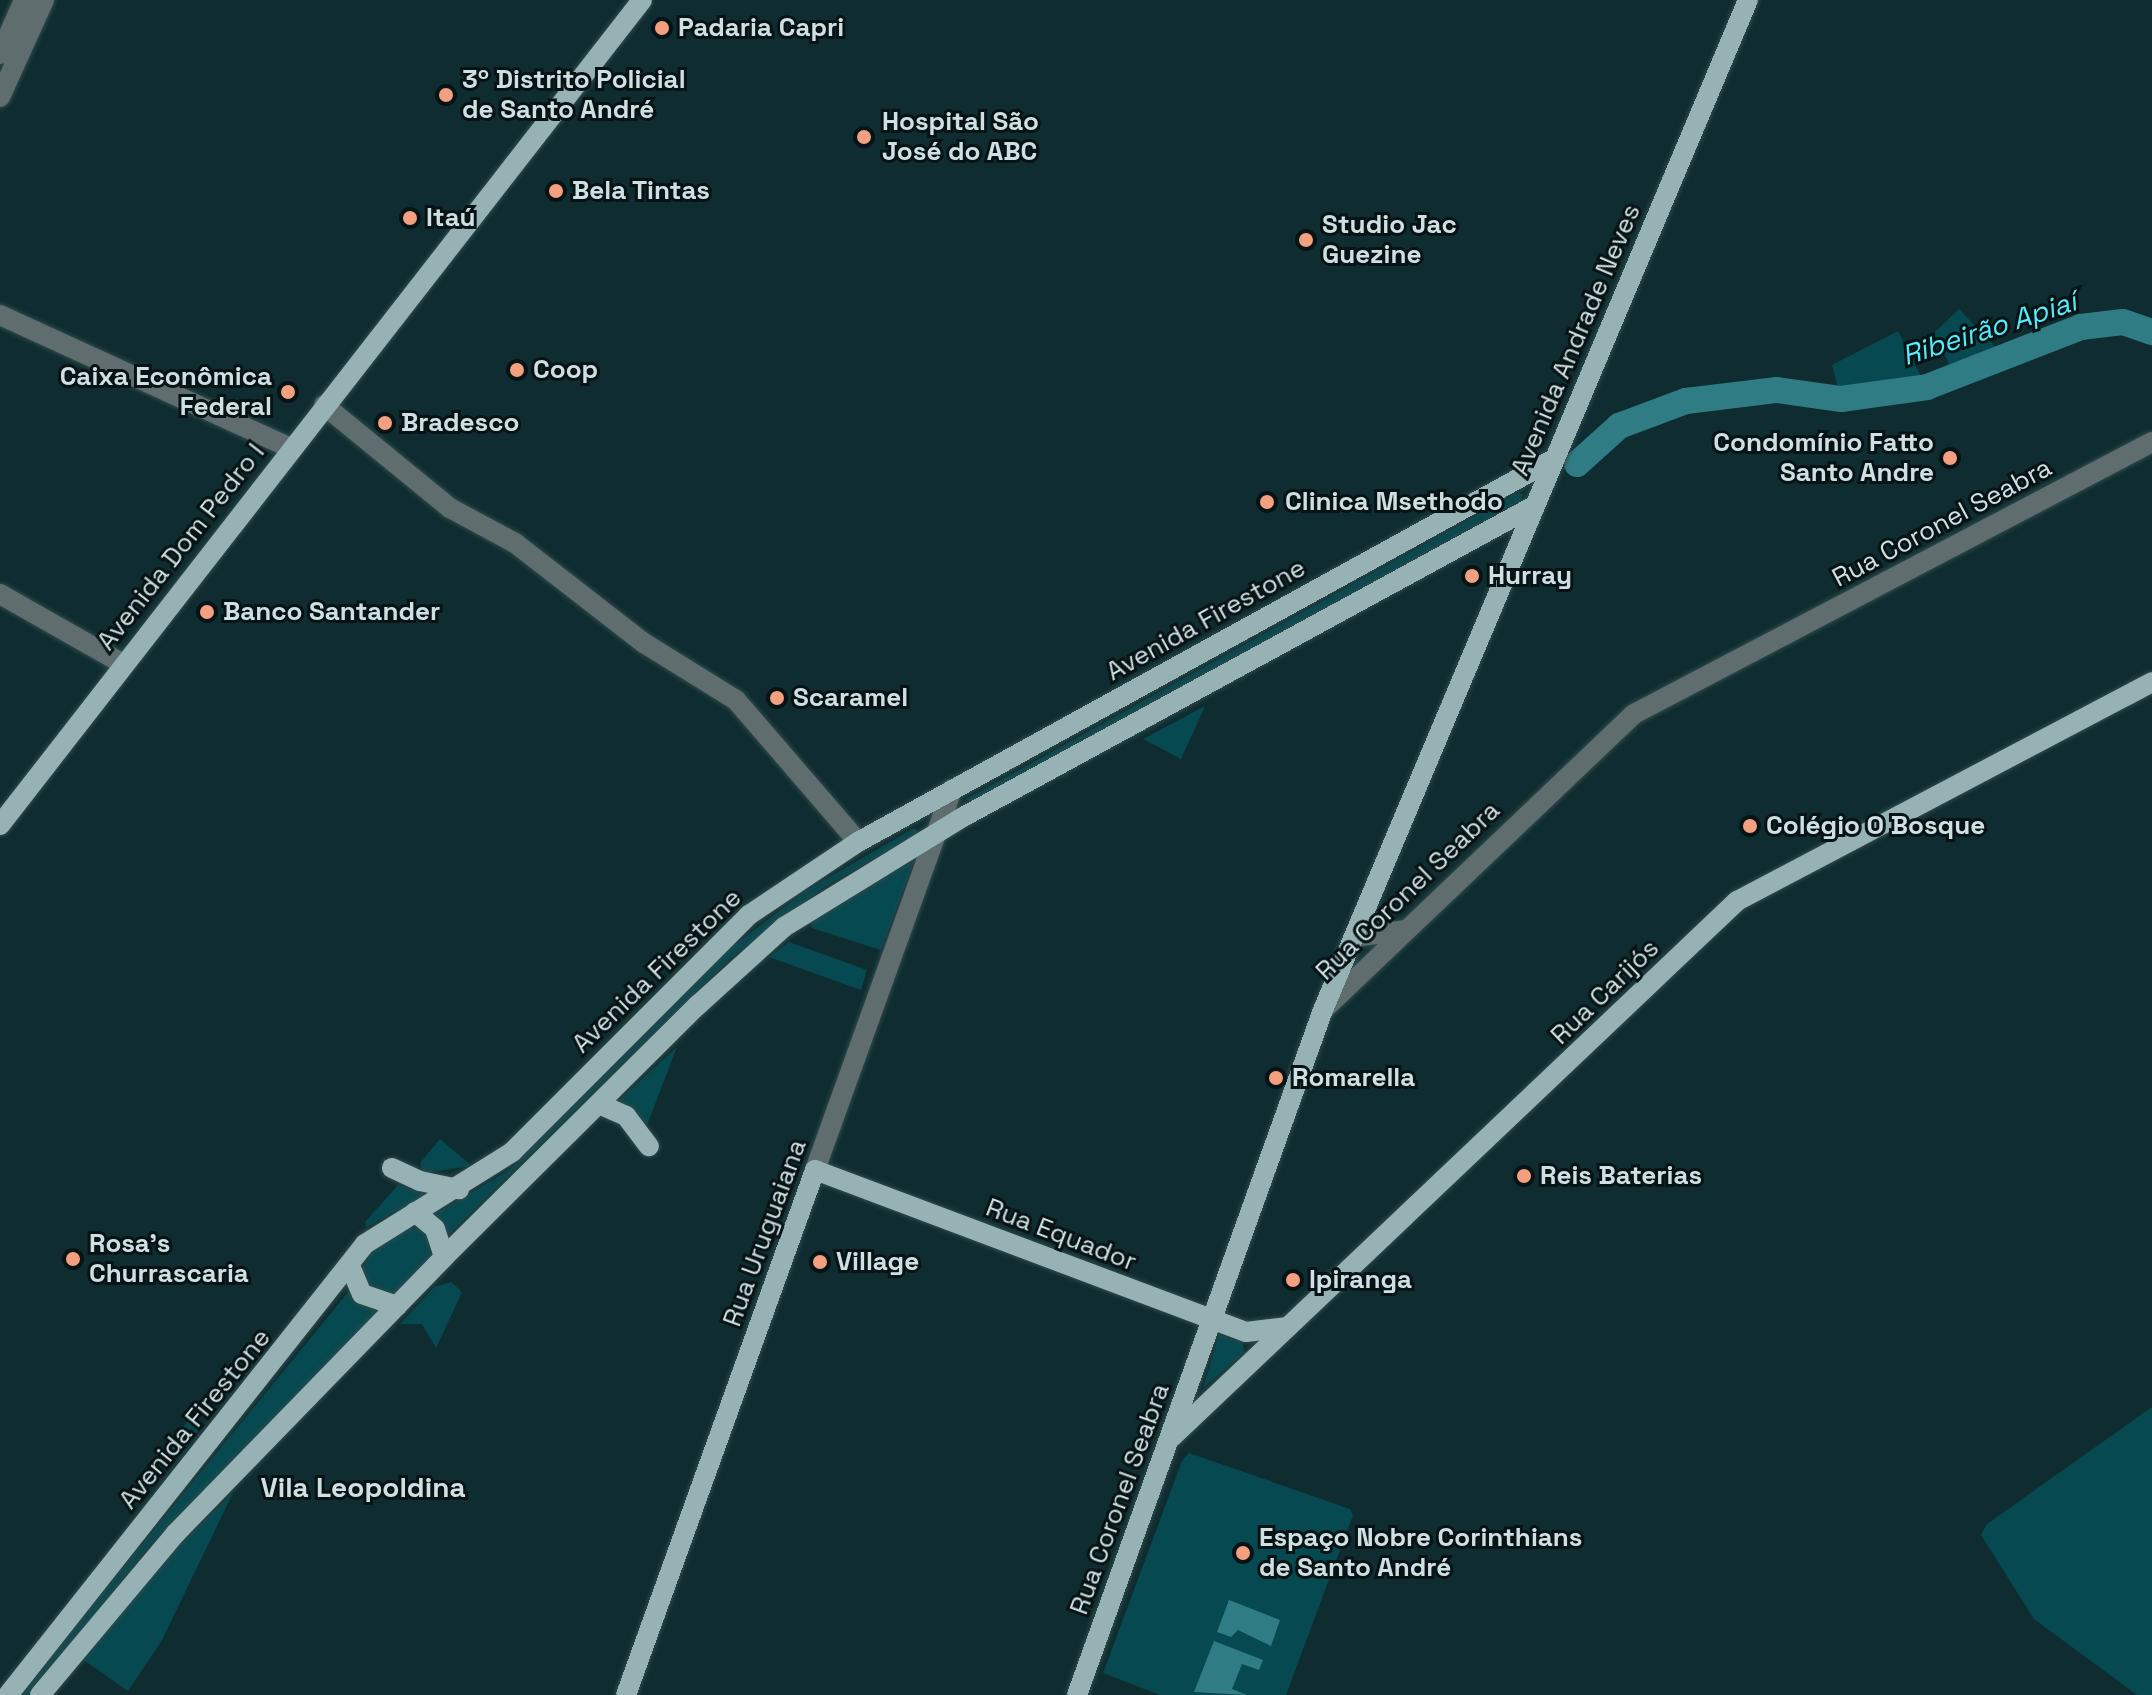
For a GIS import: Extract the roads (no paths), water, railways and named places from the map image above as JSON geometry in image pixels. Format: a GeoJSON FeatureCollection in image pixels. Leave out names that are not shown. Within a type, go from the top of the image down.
{"type":"FeatureCollection","features":[{"type":"Feature","properties":{"kind":"main road","name":"Avenida Andrade Neves"},"geometry":{"type":"LineString","coordinates":[[1323,1010],[1748,0]]}},
{"type":"Feature","properties":{"kind":"main road","name":"Avenida Dom Pedro I"},"geometry":{"type":"LineString","coordinates":[[0,825],[637,2]]}},
{"type":"Feature","properties":{"kind":"main road","name":"Avenida Firestone"},"geometry":{"type":"LineString","coordinates":[[8,1695],[373,1237],[459,1189],[512,1152],[724,936],[778,893],[858,842],[1552,460]]}},
{"type":"Feature","properties":{"kind":"main road","name":"Avenida Firestone"},"geometry":{"type":"LineString","coordinates":[[40,1695],[159,1551],[444,1257],[784,927],[938,831],[1534,506]]}},
{"type":"Feature","properties":{"kind":"main road","name":"Rua Carijós"},"geometry":{"type":"LineString","coordinates":[[1168,1441],[1737,901],[2152,682]]}},
{"type":"Feature","properties":{"kind":"main road","name":"Rua Coronel Seabra"},"geometry":{"type":"LineString","coordinates":[[1077,1695],[1323,1010]]}},
{"type":"Feature","properties":{"kind":"main road"},"geometry":{"type":"LineString","coordinates":[[599,1104],[626,1116],[649,1146]]}},
{"type":"Feature","properties":{"kind":"main road"},"geometry":{"type":"LineString","coordinates":[[392,1168],[420,1181],[459,1189]]}},
{"type":"Feature","properties":{"kind":"main road","name":"Rua Equador"},"geometry":{"type":"LineString","coordinates":[[815,1170],[1246,1332],[1292,1326]]}},
{"type":"Feature","properties":{"kind":"main road","name":"Rua Uruguaiana"},"geometry":{"type":"LineString","coordinates":[[626,1695],[815,1170]]}},
{"type":"Feature","properties":{"kind":"main road"},"geometry":{"type":"LineString","coordinates":[[415,1212],[435,1229],[444,1257]]}},
{"type":"Feature","properties":{"kind":"main road"},"geometry":{"type":"LineString","coordinates":[[350,1266],[362,1294],[397,1306]]}},
{"type":"Feature","properties":{"kind":"main road"},"geometry":{"type":"LineString","coordinates":[[1246,1332],[1253,1347],[1247,1368]]}},
{"type":"Feature","properties":{"kind":"street"},"geometry":{"type":"LineString","coordinates":[[0,54],[24,0]]}},
{"type":"Feature","properties":{"kind":"street"},"geometry":{"type":"LineString","coordinates":[[0,97],[44,0]]}},
{"type":"Feature","properties":{"kind":"street"},"geometry":{"type":"LineString","coordinates":[[0,315],[291,448]]}},
{"type":"Feature","properties":{"kind":"street"},"geometry":{"type":"LineString","coordinates":[[324,405],[450,508],[515,543],[644,643],[736,700],[858,842]]}},
{"type":"Feature","properties":{"kind":"street","name":"Rua Coronel Seabra"},"geometry":{"type":"LineString","coordinates":[[1323,1010],[1634,714],[2152,442]]}},
{"type":"Feature","properties":{"kind":"street"},"geometry":{"type":"LineString","coordinates":[[0,594],[123,664]]}},
{"type":"Feature","properties":{"kind":"street","name":"Rua Uruguaiana"},"geometry":{"type":"LineString","coordinates":[[815,1170],[952,789]]}},
{"type":"Feature","properties":{"kind":"street"},"geometry":{"type":"LineString","coordinates":[[1354,937],[1405,930]]}},
{"type":"Feature","properties":{"kind":"waterway","name":"Ribeirão Apiaí"},"geometry":{"type":"LineString","coordinates":[[1577,464],[1619,426],[1686,401],[1777,390],[1841,399],[1927,387],[2081,327],[2123,322],[2152,332]]}},
{"type":"Feature","properties":{"kind":"place","name":"Padaria Capri"},"geometry":{"type":"Point","coordinates":[662,28]}},
{"type":"Feature","properties":{"kind":"place","name":"3º Distrito Policial de Santo André"},"geometry":{"type":"Point","coordinates":[446,95]}},
{"type":"Feature","properties":{"kind":"place","name":"Hospital São José do ABC"},"geometry":{"type":"Point","coordinates":[864,137]}},
{"type":"Feature","properties":{"kind":"place","name":"Bela Tintas"},"geometry":{"type":"Point","coordinates":[556,191]}},
{"type":"Feature","properties":{"kind":"place","name":"Itaú"},"geometry":{"type":"Point","coordinates":[410,218]}},
{"type":"Feature","properties":{"kind":"place","name":"Studio Jac Guezine"},"geometry":{"type":"Point","coordinates":[1306,240]}},
{"type":"Feature","properties":{"kind":"place","name":"Coop"},"geometry":{"type":"Point","coordinates":[517,370]}},
{"type":"Feature","properties":{"kind":"place","name":"Caixa Econômica Federal"},"geometry":{"type":"Point","coordinates":[288,392]}},
{"type":"Feature","properties":{"kind":"place","name":"Bradesco"},"geometry":{"type":"Point","coordinates":[385,423]}},
{"type":"Feature","properties":{"kind":"place","name":"Condomínio Fatto Santo Andre"},"geometry":{"type":"Point","coordinates":[1950,458]}},
{"type":"Feature","properties":{"kind":"place","name":"Clinica Msethodo"},"geometry":{"type":"Point","coordinates":[1267,502]}},
{"type":"Feature","properties":{"kind":"place","name":"Hurray"},"geometry":{"type":"Point","coordinates":[1472,576]}},
{"type":"Feature","properties":{"kind":"place","name":"Banco Santander"},"geometry":{"type":"Point","coordinates":[207,612]}},
{"type":"Feature","properties":{"kind":"place","name":"Scaramel"},"geometry":{"type":"Point","coordinates":[777,698]}},
{"type":"Feature","properties":{"kind":"place","name":"Colégio O Bosque"},"geometry":{"type":"Point","coordinates":[1750,826]}},
{"type":"Feature","properties":{"kind":"place","name":"Romarella"},"geometry":{"type":"Point","coordinates":[1276,1078]}},
{"type":"Feature","properties":{"kind":"place","name":"Reis Baterias"},"geometry":{"type":"Point","coordinates":[1524,1176]}},
{"type":"Feature","properties":{"kind":"place","name":"Rosa's Churrascaria"},"geometry":{"type":"Point","coordinates":[73,1259]}},
{"type":"Feature","properties":{"kind":"place","name":"Village"},"geometry":{"type":"Point","coordinates":[820,1262]}},
{"type":"Feature","properties":{"kind":"place","name":"Ipiranga"},"geometry":{"type":"Point","coordinates":[1293,1280]}},
{"type":"Feature","properties":{"kind":"place","name":"Espaço Nobre Corinthians de Santo André"},"geometry":{"type":"Point","coordinates":[1243,1553]}},
{"type":"Feature","properties":{"kind":"district","name":"Vila Leopoldina"},"geometry":{"type":"Point","coordinates":[363,1487]}}]}
